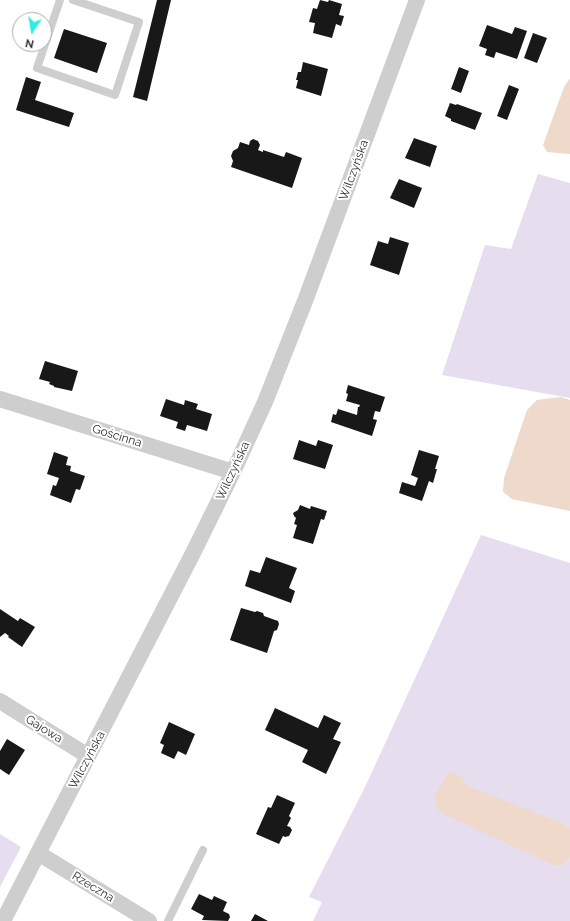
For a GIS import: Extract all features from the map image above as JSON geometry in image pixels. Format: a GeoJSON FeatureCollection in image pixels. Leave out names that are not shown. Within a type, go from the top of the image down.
{"type":"FeatureCollection","features":[{"type":"Feature","properties":{"kind":"street","name":"Wilczyńska"},"geometry":{"type":"LineString","coordinates":[[3,921],[189,562],[265,402],[305,301],[417,0]]}},
{"type":"Feature","properties":{"kind":"street","name":"Gościnna"},"geometry":{"type":"LineString","coordinates":[[0,399],[233,472]]}},
{"type":"Feature","properties":{"kind":"street","name":"Gajowa"},"geometry":{"type":"LineString","coordinates":[[0,701],[88,756]]}},
{"type":"Feature","properties":{"kind":"street","name":"Rzeczna"},"geometry":{"type":"LineString","coordinates":[[38,853],[149,921]]}},
{"type":"Feature","properties":{"kind":"lane"},"geometry":{"type":"LineString","coordinates":[[60,0],[37,68],[116,95],[139,22],[73,0]]}},
{"type":"Feature","properties":{"kind":"lane"},"geometry":{"type":"LineString","coordinates":[[168,921],[204,850]]}},
{"type":"Feature","properties":{"kind":"shaded area"},"geometry":{"type":"Polygon","coordinates":[[[570,78],[570,154],[547,152],[543,145],[564,87],[570,78]]]}},
{"type":"Feature","properties":{"kind":"shaded area"},"geometry":{"type":"Polygon","coordinates":[[[538,174],[570,183],[570,398],[442,375],[485,245],[511,249],[538,174]]]}},
{"type":"Feature","properties":{"kind":"shaded area"},"geometry":{"type":"Polygon","coordinates":[[[561,397],[570,400],[570,511],[512,499],[503,492],[504,478],[527,410],[537,400],[561,397]]]}},
{"type":"Feature","properties":{"kind":"shaded area"},"geometry":{"type":"Polygon","coordinates":[[[481,535],[570,563],[570,921],[313,921],[322,902],[309,897],[365,787],[481,535]]]}},
{"type":"Feature","properties":{"kind":"shaded area"},"geometry":{"type":"Polygon","coordinates":[[[452,772],[463,778],[467,786],[560,822],[570,829],[570,856],[568,860],[562,865],[553,865],[444,814],[436,807],[435,796],[447,774],[452,772]]]}},
{"type":"Feature","properties":{"kind":"shaded area"},"geometry":{"type":"Polygon","coordinates":[[[0,834],[21,847],[0,887],[0,834]]]}},
{"type":"Feature","properties":{"kind":"building"},"geometry":{"type":"Polygon","coordinates":[[[157,0],[171,0],[147,101],[133,97],[157,0]]]}},
{"type":"Feature","properties":{"kind":"building"},"geometry":{"type":"Polygon","coordinates":[[[320,0],[328,2],[329,0],[342,4],[339,15],[344,16],[341,26],[336,24],[332,38],[313,33],[315,23],[309,22],[313,8],[317,9],[320,0]]]}},
{"type":"Feature","properties":{"kind":"building"},"geometry":{"type":"Polygon","coordinates":[[[487,25],[512,34],[515,27],[527,31],[517,59],[496,52],[494,58],[485,55],[487,49],[479,46],[487,25]]]}},
{"type":"Feature","properties":{"kind":"building"},"geometry":{"type":"Polygon","coordinates":[[[64,29],[107,43],[97,73],[54,58],[64,29]]]}},
{"type":"Feature","properties":{"kind":"building"},"geometry":{"type":"Polygon","coordinates":[[[533,33],[547,38],[537,63],[524,58],[533,33]]]}},
{"type":"Feature","properties":{"kind":"building"},"geometry":{"type":"Polygon","coordinates":[[[303,62],[328,69],[321,96],[296,88],[298,72],[301,72],[303,62]]]}},
{"type":"Feature","properties":{"kind":"building"},"geometry":{"type":"Polygon","coordinates":[[[459,67],[469,71],[461,93],[451,89],[459,67]]]}},
{"type":"Feature","properties":{"kind":"building"},"geometry":{"type":"Polygon","coordinates":[[[26,77],[41,82],[35,100],[74,113],[69,127],[16,110],[26,77]]]}},
{"type":"Feature","properties":{"kind":"building"},"geometry":{"type":"Polygon","coordinates":[[[509,85],[519,89],[507,120],[497,116],[509,85]]]}},
{"type":"Feature","properties":{"kind":"building"},"geometry":{"type":"Polygon","coordinates":[[[450,103],[482,113],[475,130],[451,121],[451,119],[445,116],[450,103]]]}},
{"type":"Feature","properties":{"kind":"building"},"geometry":{"type":"Polygon","coordinates":[[[414,138],[437,146],[430,167],[405,158],[414,138]]]}},
{"type":"Feature","properties":{"kind":"building"},"geometry":{"type":"Polygon","coordinates":[[[253,139],[258,141],[260,145],[258,150],[263,152],[263,150],[284,157],[286,152],[302,158],[292,188],[231,167],[233,161],[231,156],[233,151],[238,148],[240,142],[249,145],[250,141],[253,139]]]}},
{"type":"Feature","properties":{"kind":"building"},"geometry":{"type":"Polygon","coordinates":[[[399,179],[422,188],[414,208],[390,198],[399,179]]]}},
{"type":"Feature","properties":{"kind":"building"},"geometry":{"type":"Polygon","coordinates":[[[390,237],[409,243],[399,275],[370,265],[378,241],[388,244],[390,237]]]}},
{"type":"Feature","properties":{"kind":"building"},"geometry":{"type":"Polygon","coordinates":[[[45,361],[78,371],[72,391],[54,387],[49,384],[50,382],[39,379],[45,361]]]}},
{"type":"Feature","properties":{"kind":"building"},"geometry":{"type":"Polygon","coordinates":[[[348,385],[385,397],[380,412],[375,411],[373,419],[377,420],[372,436],[331,422],[333,414],[336,415],[338,409],[357,415],[358,407],[360,405],[346,401],[348,385]]]}},
{"type":"Feature","properties":{"kind":"building"},"geometry":{"type":"Polygon","coordinates":[[[166,399],[184,405],[185,400],[198,404],[196,409],[212,414],[207,431],[187,425],[185,431],[176,428],[178,422],[160,416],[166,399]]]}},
{"type":"Feature","properties":{"kind":"building"},"geometry":{"type":"Polygon","coordinates":[[[299,440],[316,446],[318,440],[333,445],[325,469],[293,459],[299,440]]]}},
{"type":"Feature","properties":{"kind":"building"},"geometry":{"type":"Polygon","coordinates":[[[419,450],[439,456],[433,483],[429,481],[422,501],[399,493],[402,482],[415,486],[418,478],[411,475],[419,450]]]}},
{"type":"Feature","properties":{"kind":"building"},"geometry":{"type":"Polygon","coordinates":[[[54,452],[68,457],[66,465],[71,466],[70,471],[85,476],[80,490],[76,489],[71,503],[50,495],[53,485],[56,486],[59,478],[47,474],[54,452]]]}},
{"type":"Feature","properties":{"kind":"building"},"geometry":{"type":"Polygon","coordinates":[[[300,505],[310,509],[311,506],[327,511],[324,520],[321,519],[313,544],[293,538],[297,525],[294,524],[296,518],[293,513],[298,510],[300,505]]]}},
{"type":"Feature","properties":{"kind":"building"},"geometry":{"type":"Polygon","coordinates":[[[266,557],[297,568],[289,588],[295,591],[291,603],[245,586],[250,570],[260,573],[266,557]]]}},
{"type":"Feature","properties":{"kind":"building"},"geometry":{"type":"Polygon","coordinates":[[[241,608],[263,613],[264,616],[278,621],[279,624],[277,630],[274,631],[267,653],[230,640],[241,608]]]}},
{"type":"Feature","properties":{"kind":"building"},"geometry":{"type":"Polygon","coordinates":[[[0,609],[18,621],[20,618],[35,627],[22,647],[5,633],[0,637],[0,609]]]}},
{"type":"Feature","properties":{"kind":"building"},"geometry":{"type":"Polygon","coordinates":[[[275,708],[318,728],[324,715],[341,723],[333,739],[341,742],[326,774],[302,762],[308,750],[265,730],[275,708]]]}},
{"type":"Feature","properties":{"kind":"building"},"geometry":{"type":"Polygon","coordinates":[[[169,722],[195,734],[186,755],[178,751],[174,759],[161,753],[164,745],[160,743],[169,722]]]}},
{"type":"Feature","properties":{"kind":"building"},"geometry":{"type":"Polygon","coordinates":[[[7,739],[25,750],[9,775],[0,769],[0,751],[7,739]]]}},
{"type":"Feature","properties":{"kind":"building"},"geometry":{"type":"Polygon","coordinates":[[[277,795],[295,803],[289,816],[291,818],[287,826],[292,830],[289,836],[283,836],[279,844],[256,834],[268,807],[271,808],[277,795]]]}},
{"type":"Feature","properties":{"kind":"building"},"geometry":{"type":"Polygon","coordinates":[[[199,894],[212,900],[214,896],[227,902],[223,911],[229,914],[230,917],[228,921],[202,920],[204,916],[191,909],[199,894]]]}},
{"type":"Feature","properties":{"kind":"building"},"geometry":{"type":"Polygon","coordinates":[[[255,914],[268,921],[251,921],[255,914]]]}}]}
